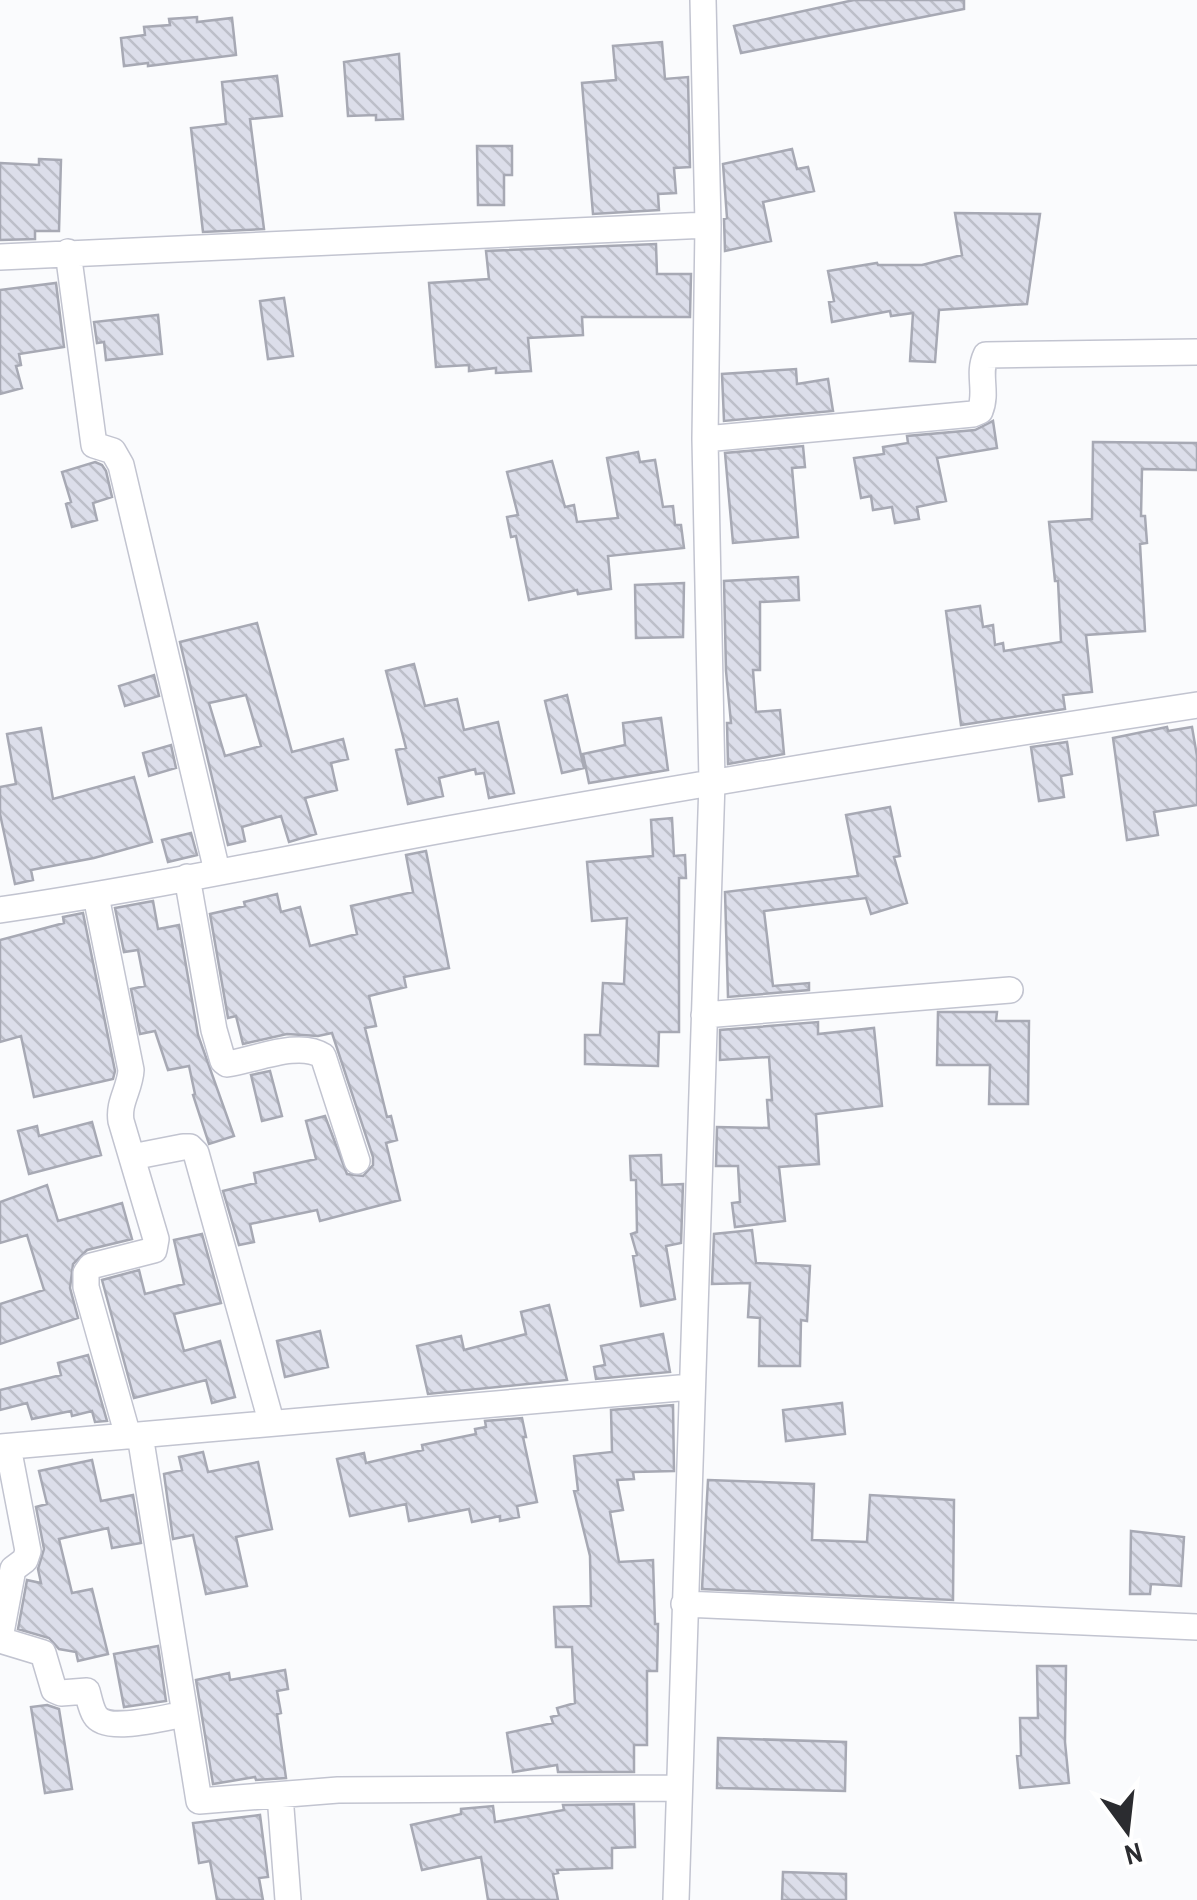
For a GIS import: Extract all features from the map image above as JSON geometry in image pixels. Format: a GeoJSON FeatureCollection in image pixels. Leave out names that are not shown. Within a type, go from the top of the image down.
{"type":"FeatureCollection","features":[{"type":"Feature","properties":{"kind":"street"},"geometry":{"type":"LineString","coordinates":[[676,1900],[712,782],[705,439],[708,225],[703,0]]}},
{"type":"Feature","properties":{"kind":"street"},"geometry":{"type":"LineString","coordinates":[[0,256],[708,225]]}},
{"type":"Feature","properties":{"kind":"street"},"geometry":{"type":"LineString","coordinates":[[68,252],[94,445],[113,451],[122,466],[218,871]]}},
{"type":"Feature","properties":{"kind":"street"},"geometry":{"type":"LineString","coordinates":[[705,439],[973,414],[980,411],[984,402],[981,369],[986,355],[1197,352]]}},
{"type":"Feature","properties":{"kind":"street"},"geometry":{"type":"LineString","coordinates":[[0,910],[96,896],[712,782],[1197,705]]}},
{"type":"Feature","properties":{"kind":"street"},"geometry":{"type":"LineString","coordinates":[[187,877],[214,1030],[223,1060],[227,1064],[300,1050],[314,1050],[323,1056],[357,1161]]}},
{"type":"Feature","properties":{"kind":"street"},"geometry":{"type":"LineString","coordinates":[[96,896],[131,1070],[130,1086],[119,1108],[154,1230],[154,1250],[91,1266],[86,1273],[86,1287],[134,1436],[199,1802],[338,1790],[678,1788]]}},
{"type":"Feature","properties":{"kind":"street"},"geometry":{"type":"LineString","coordinates":[[704,1015],[1010,990]]}},
{"type":"Feature","properties":{"kind":"street"},"geometry":{"type":"LineString","coordinates":[[132,1157],[183,1147],[196,1152],[271,1421]]}},
{"type":"Feature","properties":{"kind":"street"},"geometry":{"type":"LineString","coordinates":[[185,1714],[104,1723],[95,1716],[87,1691],[54,1690],[43,1653],[0,1639],[12,1570],[25,1560],[28,1552],[4,1447],[692,1387]]}},
{"type":"Feature","properties":{"kind":"street"},"geometry":{"type":"LineString","coordinates":[[684,1604],[1197,1626]]}},
{"type":"Feature","properties":{"kind":"street"},"geometry":{"type":"LineString","coordinates":[[280,1795],[288,1900]]}},
{"type":"Feature","properties":{"kind":"building"},"geometry":{"type":"Polygon","coordinates":[[[854,0],[964,0],[964,9],[741,53],[734,26],[854,0]]]}},
{"type":"Feature","properties":{"kind":"building"},"geometry":{"type":"Polygon","coordinates":[[[197,17],[197,22],[232,18],[236,55],[124,66],[121,38],[145,35],[144,27],[170,25],[169,19],[197,17]]]}},
{"type":"Feature","properties":{"kind":"building"},"geometry":{"type":"Polygon","coordinates":[[[662,42],[665,79],[688,77],[690,167],[674,168],[676,193],[658,194],[659,210],[593,214],[582,83],[616,80],[613,46],[662,42]]]}},
{"type":"Feature","properties":{"kind":"building"},"geometry":{"type":"Polygon","coordinates":[[[399,54],[403,119],[348,116],[344,62],[399,54]]]}},
{"type":"Feature","properties":{"kind":"building"},"geometry":{"type":"Polygon","coordinates":[[[277,76],[282,116],[250,119],[264,229],[203,232],[191,128],[226,124],[222,82],[277,76]]]}},
{"type":"Feature","properties":{"kind":"building"},"geometry":{"type":"Polygon","coordinates":[[[477,146],[512,146],[512,175],[504,175],[504,205],[478,205],[477,146]]]}},
{"type":"Feature","properties":{"kind":"building"},"geometry":{"type":"Polygon","coordinates":[[[792,149],[797,169],[808,167],[814,191],[763,202],[771,241],[725,251],[723,164],[792,149]]]}},
{"type":"Feature","properties":{"kind":"building"},"geometry":{"type":"Polygon","coordinates":[[[39,159],[61,160],[59,231],[35,231],[35,239],[0,240],[0,163],[39,165],[39,159]]]}},
{"type":"Feature","properties":{"kind":"building"},"geometry":{"type":"Polygon","coordinates":[[[955,213],[1040,214],[1027,304],[939,310],[935,362],[910,361],[913,313],[891,316],[890,311],[832,322],[829,302],[834,301],[828,271],[877,263],[922,265],[962,255],[955,213]]]}},
{"type":"Feature","properties":{"kind":"building"},"geometry":{"type":"Polygon","coordinates":[[[656,244],[657,274],[691,274],[690,317],[582,317],[583,335],[528,338],[531,371],[496,373],[496,368],[469,371],[469,365],[436,367],[429,283],[489,279],[486,251],[656,244]]]}},
{"type":"Feature","properties":{"kind":"building"},"geometry":{"type":"Polygon","coordinates":[[[56,283],[64,347],[19,354],[21,365],[16,366],[22,388],[0,394],[0,290],[56,283]]]}},
{"type":"Feature","properties":{"kind":"building"},"geometry":{"type":"Polygon","coordinates":[[[284,298],[293,356],[268,359],[260,301],[284,298]]]}},
{"type":"Feature","properties":{"kind":"building"},"geometry":{"type":"Polygon","coordinates":[[[158,315],[162,354],[106,360],[104,342],[97,343],[94,322],[158,315]]]}},
{"type":"Feature","properties":{"kind":"building"},"geometry":{"type":"Polygon","coordinates":[[[796,369],[797,384],[828,379],[833,411],[724,421],[722,374],[796,369]]]}},
{"type":"Feature","properties":{"kind":"building"},"geometry":{"type":"Polygon","coordinates":[[[993,421],[997,448],[937,458],[946,501],[917,507],[919,519],[895,523],[892,507],[873,510],[871,496],[861,498],[854,458],[884,454],[883,447],[908,443],[907,436],[975,430],[993,421]]]}},
{"type":"Feature","properties":{"kind":"building"},"geometry":{"type":"Polygon","coordinates":[[[1093,442],[1197,443],[1197,470],[1142,469],[1141,516],[1145,516],[1147,543],[1140,544],[1145,631],[1086,635],[1092,692],[1063,695],[1065,709],[961,725],[946,611],[980,606],[983,627],[993,625],[995,645],[1003,643],[1004,651],[1061,642],[1058,581],[1049,522],[1092,519],[1093,442]]]}},
{"type":"Feature","properties":{"kind":"building"},"geometry":{"type":"Polygon","coordinates":[[[803,446],[805,467],[792,468],[798,537],[733,543],[725,453],[803,446]]]}},
{"type":"Feature","properties":{"kind":"building"},"geometry":{"type":"Polygon","coordinates":[[[638,452],[640,462],[655,460],[663,507],[673,506],[684,548],[608,556],[611,589],[578,594],[577,590],[529,600],[516,536],[511,537],[507,517],[518,515],[507,472],[552,461],[565,507],[574,505],[577,522],[618,518],[607,458],[638,452]]]}},
{"type":"Feature","properties":{"kind":"building"},"geometry":{"type":"Polygon","coordinates":[[[95,462],[106,471],[112,497],[93,503],[97,520],[72,527],[66,504],[71,502],[62,472],[95,462]]]}},
{"type":"Feature","properties":{"kind":"building"},"geometry":{"type":"Polygon","coordinates":[[[798,577],[799,600],[760,602],[760,670],[753,670],[756,712],[780,710],[784,754],[728,764],[727,723],[731,723],[724,581],[798,577]]]}},
{"type":"Feature","properties":{"kind":"building"},"geometry":{"type":"Polygon","coordinates":[[[684,583],[683,637],[636,638],[635,585],[684,583]]]}},
{"type":"Feature","properties":{"kind":"building"},"geometry":{"type":"Polygon","coordinates":[[[257,623],[292,752],[343,739],[348,759],[331,763],[337,790],[305,798],[316,834],[289,842],[281,816],[242,827],[245,841],[228,845],[180,642],[257,623]],[[246,695],[209,703],[225,756],[261,746],[246,695]]]}},
{"type":"Feature","properties":{"kind":"building"},"geometry":{"type":"Polygon","coordinates":[[[414,664],[425,706],[457,699],[464,730],[498,722],[514,793],[489,798],[484,773],[476,774],[475,769],[439,778],[443,796],[408,804],[396,750],[406,748],[386,671],[414,664]]]}},
{"type":"Feature","properties":{"kind":"building"},"geometry":{"type":"Polygon","coordinates":[[[154,675],[159,696],[125,706],[119,686],[154,675]]]}},
{"type":"Feature","properties":{"kind":"building"},"geometry":{"type":"Polygon","coordinates":[[[567,695],[584,768],[562,773],[545,701],[567,695]]]}},
{"type":"Feature","properties":{"kind":"building"},"geometry":{"type":"Polygon","coordinates":[[[661,718],[668,770],[589,783],[583,754],[625,745],[623,723],[661,718]]]}},
{"type":"Feature","properties":{"kind":"building"},"geometry":{"type":"Polygon","coordinates":[[[1167,727],[1168,731],[1192,727],[1197,756],[1197,805],[1154,812],[1158,835],[1127,840],[1113,738],[1167,727]]]}},
{"type":"Feature","properties":{"kind":"building"},"geometry":{"type":"Polygon","coordinates":[[[41,728],[53,799],[134,777],[152,842],[31,870],[33,880],[15,884],[0,814],[0,787],[16,784],[7,734],[41,728]]]}},
{"type":"Feature","properties":{"kind":"building"},"geometry":{"type":"Polygon","coordinates":[[[1067,742],[1072,774],[1061,776],[1064,797],[1039,801],[1031,747],[1067,742]]]}},
{"type":"Feature","properties":{"kind":"building"},"geometry":{"type":"Polygon","coordinates":[[[171,745],[176,768],[149,776],[143,753],[171,745]]]}},
{"type":"Feature","properties":{"kind":"building"},"geometry":{"type":"Polygon","coordinates":[[[890,807],[900,856],[894,857],[907,903],[871,914],[866,898],[764,911],[773,986],[809,983],[809,990],[728,997],[725,892],[858,876],[846,815],[890,807]]]}},
{"type":"Feature","properties":{"kind":"building"},"geometry":{"type":"Polygon","coordinates":[[[672,818],[674,856],[685,855],[686,878],[679,878],[679,1032],[659,1032],[658,1066],[585,1064],[585,1035],[600,1035],[603,983],[624,984],[627,918],[592,921],[587,862],[653,856],[651,820],[672,818]]]}},
{"type":"Feature","properties":{"kind":"building"},"geometry":{"type":"Polygon","coordinates":[[[191,833],[197,855],[168,862],[162,840],[191,833]]]}},
{"type":"Feature","properties":{"kind":"building"},"geometry":{"type":"Polygon","coordinates":[[[426,851],[449,968],[404,977],[406,987],[369,996],[376,1026],[365,1028],[387,1117],[391,1116],[397,1140],[386,1143],[400,1200],[320,1221],[317,1210],[250,1224],[254,1242],[239,1245],[223,1191],[256,1183],[254,1173],[316,1159],[306,1121],[325,1116],[347,1174],[363,1176],[373,1165],[373,1157],[332,1033],[287,1034],[243,1044],[236,1016],[228,1018],[210,914],[277,894],[281,912],[300,907],[310,946],[357,934],[351,906],[413,892],[406,855],[426,851]]]}},
{"type":"Feature","properties":{"kind":"building"},"geometry":{"type":"Polygon","coordinates":[[[153,901],[158,929],[179,925],[198,1035],[234,1136],[209,1144],[193,1095],[189,1066],[168,1070],[155,1031],[140,1034],[131,989],[145,986],[138,950],[124,952],[115,908],[153,901]]]}},
{"type":"Feature","properties":{"kind":"building"},"geometry":{"type":"Polygon","coordinates":[[[83,913],[115,1071],[113,1079],[34,1097],[21,1036],[0,1042],[0,940],[64,923],[63,917],[83,913]]]}},
{"type":"Feature","properties":{"kind":"building"},"geometry":{"type":"Polygon","coordinates":[[[938,1012],[997,1012],[996,1021],[1029,1021],[1028,1104],[989,1104],[990,1065],[937,1065],[938,1012]]]}},
{"type":"Feature","properties":{"kind":"building"},"geometry":{"type":"Polygon","coordinates":[[[818,1022],[818,1034],[874,1028],[882,1106],[816,1114],[819,1164],[779,1167],[785,1221],[735,1227],[732,1203],[740,1202],[738,1166],[716,1166],[717,1127],[769,1128],[769,1057],[720,1060],[720,1030],[818,1022]]]}},
{"type":"Feature","properties":{"kind":"building"},"geometry":{"type":"Polygon","coordinates":[[[270,1071],[282,1116],[262,1121],[251,1075],[270,1071]]]}},
{"type":"Feature","properties":{"kind":"building"},"geometry":{"type":"Polygon","coordinates":[[[92,1122],[101,1155],[29,1174],[18,1131],[37,1126],[39,1136],[92,1122]]]}},
{"type":"Feature","properties":{"kind":"building"},"geometry":{"type":"Polygon","coordinates":[[[661,1155],[662,1185],[683,1184],[681,1243],[666,1246],[675,1299],[641,1306],[633,1256],[637,1255],[631,1234],[637,1232],[636,1180],[631,1180],[630,1156],[661,1155]]]}},
{"type":"Feature","properties":{"kind":"building"},"geometry":{"type":"Polygon","coordinates":[[[47,1185],[58,1221],[122,1203],[132,1239],[87,1250],[73,1264],[70,1288],[78,1318],[0,1344],[0,1304],[44,1290],[27,1235],[0,1243],[0,1202],[47,1185]]]}},
{"type":"Feature","properties":{"kind":"building"},"geometry":{"type":"Polygon","coordinates":[[[752,1230],[756,1263],[810,1266],[807,1321],[801,1320],[800,1366],[759,1366],[760,1318],[748,1317],[750,1283],[712,1284],[714,1234],[752,1230]]]}},
{"type":"Feature","properties":{"kind":"building"},"geometry":{"type":"Polygon","coordinates":[[[202,1234],[221,1303],[174,1314],[184,1351],[220,1341],[235,1397],[212,1403],[206,1380],[134,1398],[102,1280],[139,1270],[145,1294],[184,1284],[174,1240],[202,1234]]]}},
{"type":"Feature","properties":{"kind":"building"},"geometry":{"type":"Polygon","coordinates":[[[549,1305],[567,1380],[428,1394],[417,1346],[461,1336],[464,1350],[526,1334],[521,1312],[549,1305]]]}},
{"type":"Feature","properties":{"kind":"building"},"geometry":{"type":"Polygon","coordinates":[[[320,1331],[328,1367],[285,1377],[277,1341],[320,1331]]]}},
{"type":"Feature","properties":{"kind":"building"},"geometry":{"type":"Polygon","coordinates":[[[663,1334],[670,1372],[596,1379],[594,1367],[605,1365],[601,1346],[663,1334]]]}},
{"type":"Feature","properties":{"kind":"building"},"geometry":{"type":"Polygon","coordinates":[[[88,1355],[107,1421],[95,1422],[92,1411],[32,1419],[27,1403],[0,1410],[0,1390],[61,1375],[58,1363],[88,1355]]]}},
{"type":"Feature","properties":{"kind":"building"},"geometry":{"type":"Polygon","coordinates":[[[842,1403],[845,1434],[786,1441],[783,1410],[842,1403]]]}},
{"type":"Feature","properties":{"kind":"building"},"geometry":{"type":"Polygon","coordinates":[[[673,1405],[674,1471],[633,1472],[634,1479],[617,1480],[623,1510],[610,1512],[619,1562],[653,1560],[657,1671],[647,1671],[647,1745],[634,1745],[634,1772],[558,1772],[557,1765],[513,1772],[507,1733],[553,1723],[551,1717],[559,1715],[557,1708],[575,1703],[572,1647],[556,1647],[554,1607],[591,1606],[590,1556],[574,1491],[578,1490],[574,1456],[612,1452],[611,1410],[673,1405]]]}},
{"type":"Feature","properties":{"kind":"building"},"geometry":{"type":"Polygon","coordinates":[[[522,1418],[537,1502],[517,1506],[519,1517],[500,1521],[500,1516],[472,1522],[469,1509],[409,1521],[406,1504],[350,1516],[337,1459],[364,1453],[366,1463],[423,1450],[422,1445],[476,1434],[475,1429],[486,1427],[485,1421],[522,1418]]]}},
{"type":"Feature","properties":{"kind":"building"},"geometry":{"type":"Polygon","coordinates":[[[203,1452],[208,1472],[258,1462],[272,1529],[236,1537],[247,1586],[206,1594],[193,1535],[173,1539],[164,1474],[182,1470],[179,1457],[203,1452]]]}},
{"type":"Feature","properties":{"kind":"building"},"geometry":{"type":"Polygon","coordinates":[[[92,1460],[101,1501],[133,1495],[141,1543],[112,1548],[108,1528],[59,1539],[72,1593],[92,1589],[108,1654],[78,1661],[76,1652],[59,1649],[49,1638],[18,1629],[27,1580],[41,1583],[38,1569],[44,1549],[36,1507],[47,1504],[39,1471],[92,1460]]]}},
{"type":"Feature","properties":{"kind":"building"},"geometry":{"type":"Polygon","coordinates":[[[708,1480],[814,1484],[812,1540],[867,1542],[870,1495],[954,1500],[953,1600],[702,1589],[708,1480]]]}},
{"type":"Feature","properties":{"kind":"building"},"geometry":{"type":"Polygon","coordinates":[[[1131,1531],[1184,1537],[1181,1586],[1151,1584],[1150,1594],[1130,1594],[1131,1531]]]}},
{"type":"Feature","properties":{"kind":"building"},"geometry":{"type":"Polygon","coordinates":[[[158,1646],[166,1701],[124,1707],[114,1654],[158,1646]]]}},
{"type":"Feature","properties":{"kind":"building"},"geometry":{"type":"Polygon","coordinates":[[[1037,1666],[1066,1666],[1069,1783],[1020,1788],[1020,1718],[1038,1718],[1037,1666]]]}},
{"type":"Feature","properties":{"kind":"building"},"geometry":{"type":"Polygon","coordinates":[[[285,1670],[288,1689],[277,1691],[281,1713],[277,1714],[286,1778],[255,1777],[213,1784],[196,1680],[229,1673],[230,1680],[285,1670]]]}},
{"type":"Feature","properties":{"kind":"building"},"geometry":{"type":"Polygon","coordinates":[[[47,1705],[59,1709],[72,1789],[45,1793],[31,1707],[47,1705]]]}},
{"type":"Feature","properties":{"kind":"building"},"geometry":{"type":"Polygon","coordinates":[[[718,1738],[846,1742],[845,1791],[717,1788],[718,1738]]]}},
{"type":"Feature","properties":{"kind":"building"},"geometry":{"type":"Polygon","coordinates":[[[634,1804],[635,1847],[612,1848],[612,1868],[557,1870],[553,1874],[558,1900],[488,1900],[481,1857],[422,1870],[411,1825],[461,1814],[461,1809],[493,1806],[495,1822],[564,1810],[563,1805],[634,1804]]]}},
{"type":"Feature","properties":{"kind":"building"},"geometry":{"type":"Polygon","coordinates":[[[260,1815],[268,1877],[259,1878],[263,1900],[217,1900],[210,1861],[199,1863],[193,1823],[260,1815]]]}},
{"type":"Feature","properties":{"kind":"building"},"geometry":{"type":"Polygon","coordinates":[[[783,1872],[846,1874],[846,1900],[782,1900],[783,1872]]]}}]}
